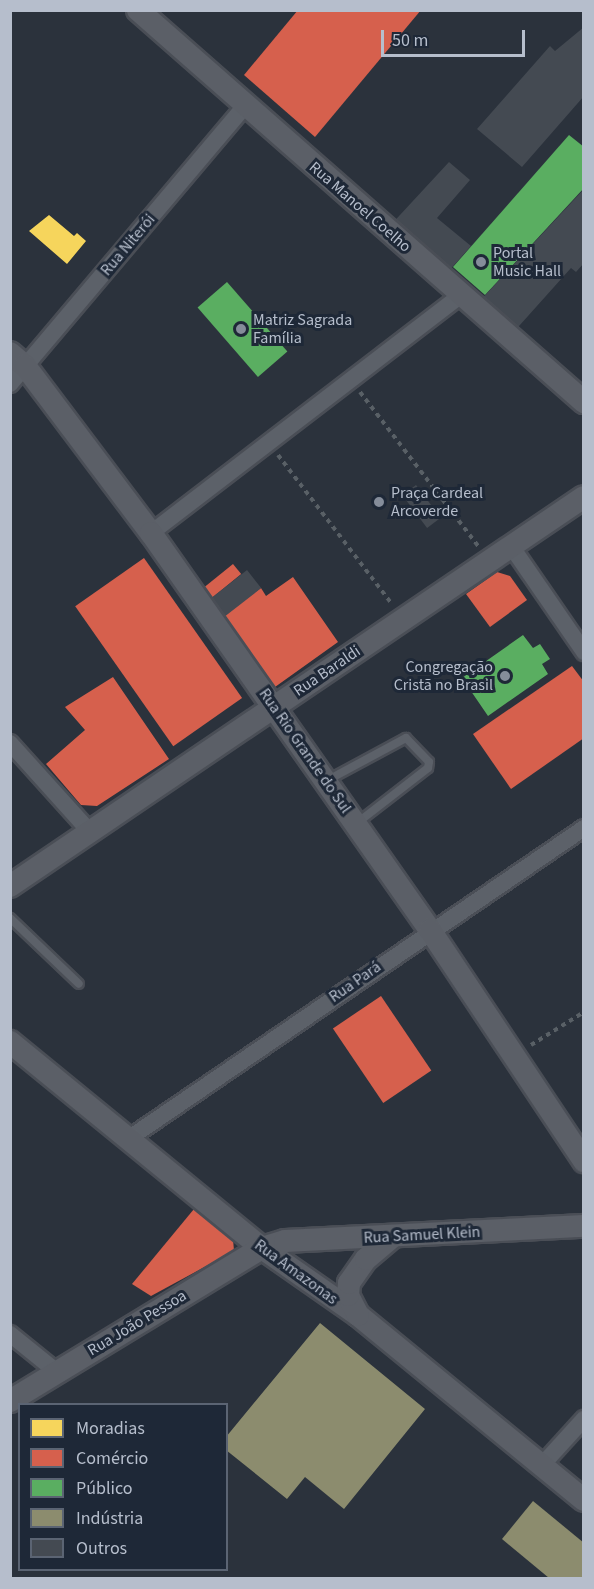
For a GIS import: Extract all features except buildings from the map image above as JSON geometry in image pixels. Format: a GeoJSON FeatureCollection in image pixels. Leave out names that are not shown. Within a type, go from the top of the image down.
{"type":"FeatureCollection","features":[{"type":"Feature","properties":{"kind":"street","name":"Rua Manoel Coelho"},"geometry":{"type":"LineString","coordinates":[[138,10],[584,402]]}},
{"type":"Feature","properties":{"kind":"street","name":"Rua Niterói"},"geometry":{"type":"LineString","coordinates":[[10,384],[18,360],[245,106]]}},
{"type":"Feature","properties":{"kind":"street"},"geometry":{"type":"LineString","coordinates":[[151,533],[462,294]]}},
{"type":"Feature","properties":{"kind":"street","name":"Rua Rio Grande do Sul"},"geometry":{"type":"LineString","coordinates":[[18,360],[151,533],[430,930],[584,1161]]}},
{"type":"Feature","properties":{"kind":"street","name":"Rua Baraldi"},"geometry":{"type":"LineString","coordinates":[[10,886],[584,497]]}},
{"type":"Feature","properties":{"kind":"street"},"geometry":{"type":"LineString","coordinates":[[511,546],[584,652]]}},
{"type":"Feature","properties":{"kind":"street"},"geometry":{"type":"LineString","coordinates":[[10,743],[90,831]]}},
{"type":"Feature","properties":{"kind":"street","name":"Rua Pará"},"geometry":{"type":"LineString","coordinates":[[129,1139],[430,930],[584,828]]}},
{"type":"Feature","properties":{"kind":"street","name":"Rua Amazonas"},"geometry":{"type":"LineString","coordinates":[[10,1042],[262,1248],[358,1316],[543,1464],[584,1500]]}},
{"type":"Feature","properties":{"kind":"street","name":"Rua Samuel Klein"},"geometry":{"type":"LineString","coordinates":[[262,1248],[285,1241],[584,1226]]}},
{"type":"Feature","properties":{"kind":"street"},"geometry":{"type":"LineString","coordinates":[[358,1316],[348,1295],[349,1283],[366,1259],[392,1237]]}},
{"type":"Feature","properties":{"kind":"street","name":"Rua João Pessoa"},"geometry":{"type":"LineString","coordinates":[[11,1400],[262,1248]]}},
{"type":"Feature","properties":{"kind":"street"},"geometry":{"type":"LineString","coordinates":[[10,1334],[57,1372]]}},
{"type":"Feature","properties":{"kind":"street"},"geometry":{"type":"LineString","coordinates":[[543,1464],[584,1419]]}},
{"type":"Feature","properties":{"kind":"lane"},"geometry":{"type":"LineString","coordinates":[[325,781],[406,738],[429,762],[428,768],[356,824]]}},
{"type":"Feature","properties":{"kind":"lane"},"geometry":{"type":"LineString","coordinates":[[10,918],[79,984]]}},
{"type":"Feature","properties":{"kind":"path"},"geometry":{"type":"LineString","coordinates":[[350,380],[489,561]]}},
{"type":"Feature","properties":{"kind":"path"},"geometry":{"type":"LineString","coordinates":[[269,442],[404,619]]}},
{"type":"Feature","properties":{"kind":"path"},"geometry":{"type":"LineString","coordinates":[[514,1056],[584,1012]]}},
{"type":"Feature","properties":{"kind":"place","name":"Portal Music Hall"},"geometry":{"type":"Point","coordinates":[481,262]}},
{"type":"Feature","properties":{"kind":"place","name":"Matriz Sagrada Família"},"geometry":{"type":"Point","coordinates":[241,329]}},
{"type":"Feature","properties":{"kind":"place","name":"Praça Cardeal Arcoverde"},"geometry":{"type":"Point","coordinates":[379,502]}},
{"type":"Feature","properties":{"kind":"place","name":"Congregação Cristã no Brasil"},"geometry":{"type":"Point","coordinates":[505,676]}}]}
